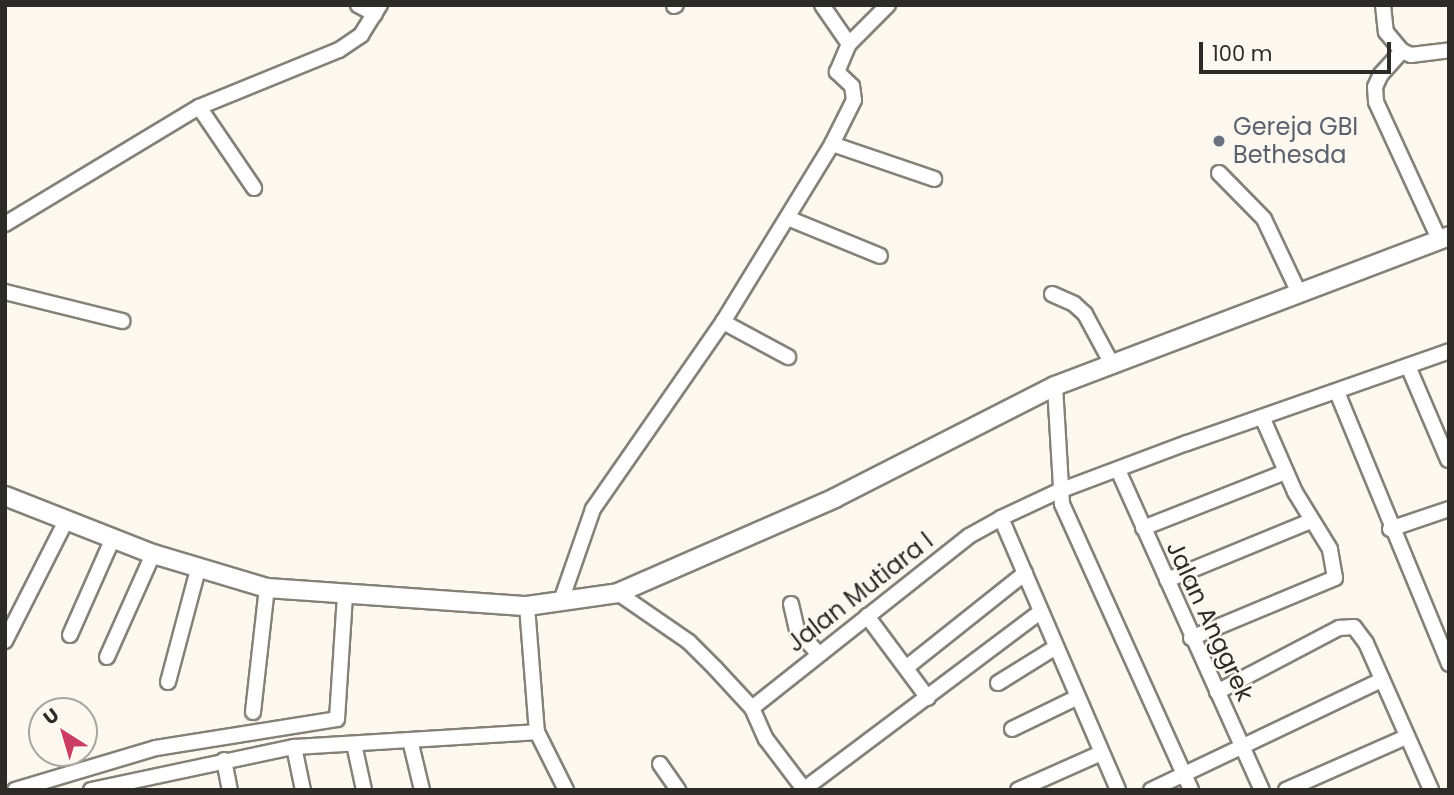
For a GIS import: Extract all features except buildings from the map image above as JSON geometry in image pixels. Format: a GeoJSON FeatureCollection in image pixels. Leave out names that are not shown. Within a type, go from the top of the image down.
{"type":"FeatureCollection","features":[{"type":"Feature","properties":{"kind":"street"},"geometry":{"type":"LineString","coordinates":[[5,224],[199,107],[339,50],[361,35],[378,10],[358,5]]}},
{"type":"Feature","properties":{"kind":"street"},"geometry":{"type":"LineString","coordinates":[[561,601],[593,509],[723,322],[790,219],[832,144],[854,100],[852,86],[837,72],[849,44],[888,5]]}},
{"type":"Feature","properties":{"kind":"street"},"geometry":{"type":"LineString","coordinates":[[1383,5],[1386,33],[1402,51],[1411,55],[1449,50]]}},
{"type":"Feature","properties":{"kind":"street"},"geometry":{"type":"LineString","coordinates":[[823,6],[849,44]]}},
{"type":"Feature","properties":{"kind":"street"},"geometry":{"type":"LineString","coordinates":[[5,496],[153,554],[267,588],[345,596],[527,607],[618,593],[835,498],[1055,386],[1444,237],[1376,102],[1375,88],[1381,74],[1402,51]]}},
{"type":"Feature","properties":{"kind":"street"},"geometry":{"type":"LineString","coordinates":[[199,107],[254,188]]}},
{"type":"Feature","properties":{"kind":"street"},"geometry":{"type":"LineString","coordinates":[[832,144],[934,179]]}},
{"type":"Feature","properties":{"kind":"street"},"geometry":{"type":"LineString","coordinates":[[1219,173],[1264,219],[1298,291]]}},
{"type":"Feature","properties":{"kind":"street"},"geometry":{"type":"LineString","coordinates":[[790,219],[880,256]]}},
{"type":"Feature","properties":{"kind":"street"},"geometry":{"type":"LineString","coordinates":[[5,292],[122,321]]}},
{"type":"Feature","properties":{"kind":"street"},"geometry":{"type":"LineString","coordinates":[[1052,294],[1074,303],[1085,314],[1113,366]]}},
{"type":"Feature","properties":{"kind":"street"},"geometry":{"type":"LineString","coordinates":[[723,322],[788,357]]}},
{"type":"Feature","properties":{"kind":"street","name":"Jalan Mutiara I"},"geometry":{"type":"LineString","coordinates":[[752,708],[818,653],[970,536],[1001,519],[1059,491],[1449,351]]}},
{"type":"Feature","properties":{"kind":"street"},"geometry":{"type":"LineString","coordinates":[[1408,366],[1448,460]]}},
{"type":"Feature","properties":{"kind":"street"},"geometry":{"type":"LineString","coordinates":[[1055,386],[1059,491],[1066,516],[1191,790]]}},
{"type":"Feature","properties":{"kind":"street"},"geometry":{"type":"LineString","coordinates":[[1337,393],[1390,529],[1443,635],[1449,664]]}},
{"type":"Feature","properties":{"kind":"street"},"geometry":{"type":"LineString","coordinates":[[1191,638],[1305,594],[1329,582],[1336,573],[1330,549],[1311,521],[1285,472],[1262,417]]}},
{"type":"Feature","properties":{"kind":"street","name":"Jalan Anggrek"},"geometry":{"type":"LineString","coordinates":[[1118,470],[1191,638],[1262,790]]}},
{"type":"Feature","properties":{"kind":"street"},"geometry":{"type":"LineString","coordinates":[[1143,528],[1285,472]]}},
{"type":"Feature","properties":{"kind":"street"},"geometry":{"type":"LineString","coordinates":[[1390,529],[1449,509]]}},
{"type":"Feature","properties":{"kind":"street"},"geometry":{"type":"LineString","coordinates":[[5,641],[67,519]]}},
{"type":"Feature","properties":{"kind":"street"},"geometry":{"type":"LineString","coordinates":[[1001,519],[1118,790]]}},
{"type":"Feature","properties":{"kind":"street"},"geometry":{"type":"LineString","coordinates":[[1167,580],[1311,521]]}},
{"type":"Feature","properties":{"kind":"street"},"geometry":{"type":"LineString","coordinates":[[70,635],[113,538]]}},
{"type":"Feature","properties":{"kind":"street"},"geometry":{"type":"LineString","coordinates":[[107,657],[153,554]]}},
{"type":"Feature","properties":{"kind":"street"},"geometry":{"type":"LineString","coordinates":[[167,682],[198,569]]}},
{"type":"Feature","properties":{"kind":"street"},"geometry":{"type":"LineString","coordinates":[[906,667],[1025,573]]}},
{"type":"Feature","properties":{"kind":"street"},"geometry":{"type":"LineString","coordinates":[[253,712],[267,588]]}},
{"type":"Feature","properties":{"kind":"street"},"geometry":{"type":"LineString","coordinates":[[618,593],[689,642],[752,708],[766,739],[804,789],[1041,612]]}},
{"type":"Feature","properties":{"kind":"street"},"geometry":{"type":"LineString","coordinates":[[15,790],[156,748],[337,719],[345,596]]}},
{"type":"Feature","properties":{"kind":"street"},"geometry":{"type":"LineString","coordinates":[[791,604],[797,630],[818,653]]}},
{"type":"Feature","properties":{"kind":"street"},"geometry":{"type":"LineString","coordinates":[[527,607],[537,733],[566,790]]}},
{"type":"Feature","properties":{"kind":"street"},"geometry":{"type":"LineString","coordinates":[[867,615],[928,698]]}},
{"type":"Feature","properties":{"kind":"street"},"geometry":{"type":"LineString","coordinates":[[1217,692],[1339,628],[1354,628],[1366,643],[1431,790]]}},
{"type":"Feature","properties":{"kind":"street"},"geometry":{"type":"LineString","coordinates":[[998,683],[1056,647]]}},
{"type":"Feature","properties":{"kind":"street"},"geometry":{"type":"LineString","coordinates":[[1151,790],[1382,680]]}},
{"type":"Feature","properties":{"kind":"street"},"geometry":{"type":"LineString","coordinates":[[1012,729],[1078,697]]}},
{"type":"Feature","properties":{"kind":"street"},"geometry":{"type":"LineString","coordinates":[[91,790],[294,747],[537,733]]}},
{"type":"Feature","properties":{"kind":"street"},"geometry":{"type":"LineString","coordinates":[[1286,790],[1406,737]]}},
{"type":"Feature","properties":{"kind":"street"},"geometry":{"type":"LineString","coordinates":[[410,740],[422,790]]}},
{"type":"Feature","properties":{"kind":"street"},"geometry":{"type":"LineString","coordinates":[[354,744],[364,790]]}},
{"type":"Feature","properties":{"kind":"street"},"geometry":{"type":"LineString","coordinates":[[294,747],[303,790]]}},
{"type":"Feature","properties":{"kind":"street"},"geometry":{"type":"LineString","coordinates":[[1018,790],[1101,754]]}},
{"type":"Feature","properties":{"kind":"street"},"geometry":{"type":"LineString","coordinates":[[224,760],[230,790]]}},
{"type":"Feature","properties":{"kind":"street"},"geometry":{"type":"LineString","coordinates":[[660,764],[678,790]]}},
{"type":"Feature","properties":{"kind":"place","name":"Gereja GBI Bethesda"},"geometry":{"type":"Point","coordinates":[1219,141]}}]}
